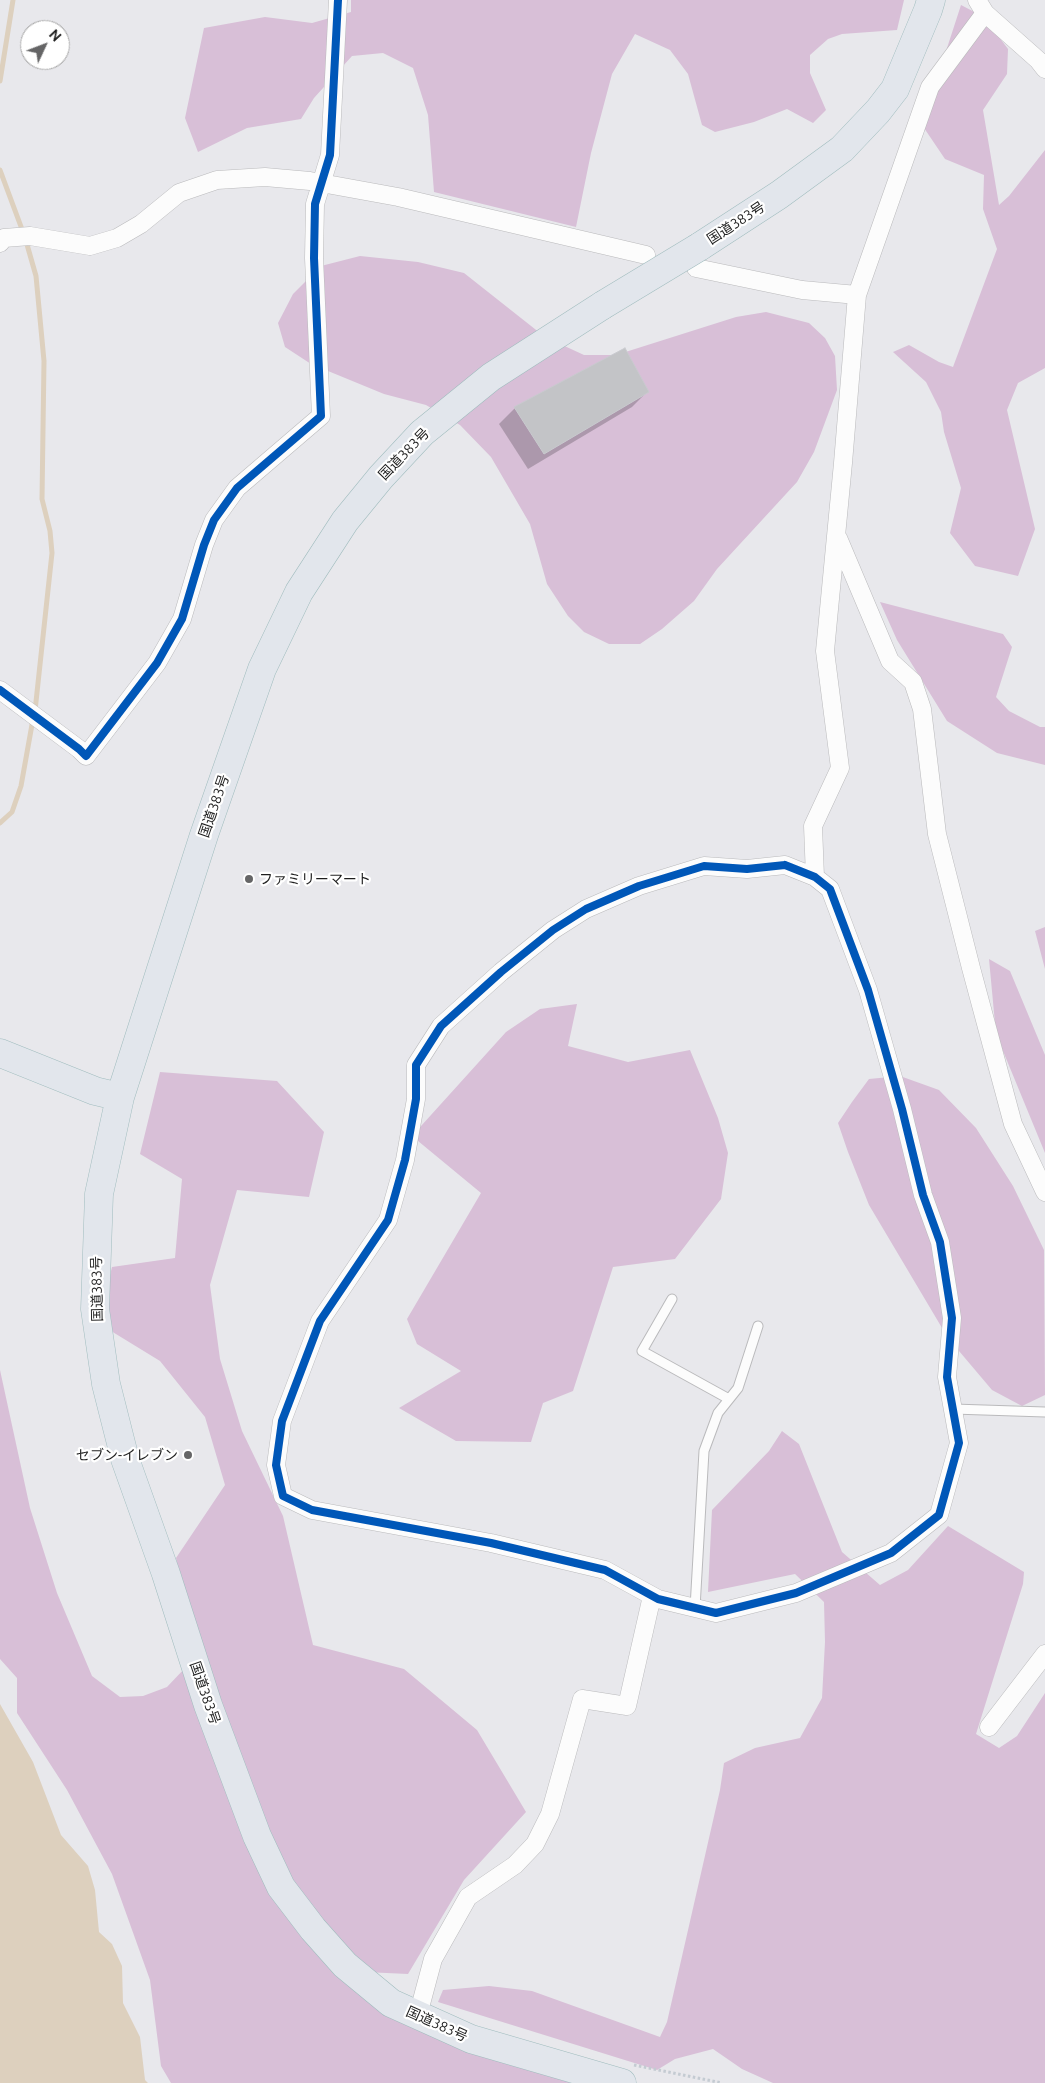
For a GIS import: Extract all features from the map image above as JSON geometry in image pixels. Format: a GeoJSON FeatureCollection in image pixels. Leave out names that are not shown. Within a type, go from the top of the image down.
{"type":"FeatureCollection","features":[{"type":"Feature","properties":{"kind":"highway","name":"国道383号"},"geometry":{"type":"LineString","coordinates":[[625,2073],[471,2040],[391,2003],[345,1965],[281,1887],[257,1836],[208,1705],[166,1574],[125,1459],[106,1384],[95,1309],[99,1194],[107,1094],[204,835],[262,669],[299,592],[345,521],[381,477],[422,433],[491,377],[603,305],[698,257],[842,150],[878,111],[895,89],[928,10],[930,0]]}},
{"type":"Feature","properties":{"kind":"highway"},"geometry":{"type":"LineString","coordinates":[[0,1053],[107,1094]]}},
{"type":"Feature","properties":{"kind":"street"},"geometry":{"type":"LineString","coordinates":[[0,690],[86,756],[157,663],[182,618],[204,545],[214,520],[237,488],[321,416],[314,258],[315,204],[330,155],[338,0]]}},
{"type":"Feature","properties":{"kind":"street"},"geometry":{"type":"LineString","coordinates":[[815,877],[813,826],[840,768],[825,651],[857,295],[930,87],[981,6],[1038,60],[1045,69]]}},
{"type":"Feature","properties":{"kind":"street"},"geometry":{"type":"LineString","coordinates":[[0,242],[4,238],[30,236],[90,246],[117,238],[141,224],[179,193],[217,180],[265,177],[322,182],[398,197],[646,255]]}},
{"type":"Feature","properties":{"kind":"street"},"geometry":{"type":"LineString","coordinates":[[698,257],[802,290],[857,295]]}},
{"type":"Feature","properties":{"kind":"street"},"geometry":{"type":"LineString","coordinates":[[836,535],[890,662],[912,682],[922,709],[937,834],[970,968],[1013,1124],[1045,1192]]}},
{"type":"Feature","properties":{"kind":"street"},"geometry":{"type":"LineString","coordinates":[[785,865],[815,877],[830,889],[868,990],[902,1109],[923,1195],[940,1242],[952,1318],[947,1377],[958,1442],[939,1515],[890,1553],[796,1593],[716,1613],[652,1596],[605,1570],[490,1543],[312,1510],[283,1496],[276,1465],[282,1421],[320,1321],[388,1220],[407,1151],[416,1099],[416,1065],[441,1026],[501,972],[553,930],[586,909],[639,886],[704,866],[747,868],[785,865]]}},
{"type":"Feature","properties":{"kind":"street"},"geometry":{"type":"LineString","coordinates":[[418,2015],[433,1959],[468,1897],[515,1865],[535,1844],[550,1814],[582,1699],[627,1706],[652,1596]]}},
{"type":"Feature","properties":{"kind":"street"},"geometry":{"type":"LineString","coordinates":[[989,1727],[1045,1654]]}},
{"type":"Feature","properties":{"kind":"lane"},"geometry":{"type":"LineString","coordinates":[[672,1299],[642,1351],[729,1399]]}},
{"type":"Feature","properties":{"kind":"lane"},"geometry":{"type":"LineString","coordinates":[[695,1608],[704,1451],[718,1413],[738,1388],[758,1326]]}},
{"type":"Feature","properties":{"kind":"lane"},"geometry":{"type":"LineString","coordinates":[[953,1409],[1045,1412]]}},
{"type":"Feature","properties":{"kind":"path"},"geometry":{"type":"LineString","coordinates":[[625,2073],[722,2083]]}},
{"type":"Feature","properties":{"kind":"shaded area"},"geometry":{"type":"Polygon","coordinates":[[[351,0],[904,0],[897,30],[842,34],[828,39],[810,55],[810,73],[826,110],[813,123],[787,109],[754,122],[715,132],[702,125],[688,74],[670,50],[635,34],[612,74],[591,153],[576,227],[434,192],[428,115],[413,68],[383,53],[352,56],[314,98],[301,119],[247,128],[198,152],[185,118],[204,28],[265,17],[312,23],[351,12],[351,0]]]}},
{"type":"Feature","properties":{"kind":"shaded area"},"geometry":{"type":"Polygon","coordinates":[[[961,5],[984,17],[1008,49],[1007,74],[983,110],[999,205],[1009,196],[1045,150],[1045,368],[1018,383],[1007,410],[1035,529],[1018,576],[975,566],[950,533],[961,488],[944,432],[941,412],[926,382],[893,352],[909,345],[939,362],[953,367],[997,249],[983,209],[984,175],[945,159],[922,125],[961,5]]]}},
{"type":"Feature","properties":{"kind":"shaded area"},"geometry":{"type":"Polygon","coordinates":[[[360,256],[418,262],[464,273],[545,337],[584,355],[616,355],[736,317],[766,312],[809,323],[825,338],[835,356],[837,390],[814,452],[797,482],[717,569],[694,601],[662,629],[640,644],[609,644],[584,632],[568,616],[547,584],[530,524],[491,457],[460,425],[426,405],[384,394],[311,364],[285,347],[278,323],[293,294],[321,266],[360,256]]]}},
{"type":"Feature","properties":{"kind":"shaded area"},"geometry":{"type":"Polygon","coordinates":[[[880,602],[1003,634],[1012,647],[996,697],[1009,711],[1040,727],[1045,727],[1045,765],[997,753],[947,721],[897,640],[880,602]]]}},
{"type":"Feature","properties":{"kind":"shaded area"},"geometry":{"type":"Polygon","coordinates":[[[1045,927],[1045,969],[1035,931],[1045,927]]]}},
{"type":"Feature","properties":{"kind":"shaded area"},"geometry":{"type":"Polygon","coordinates":[[[989,959],[1010,971],[1045,1055],[1045,1153],[996,1034],[989,959]]]}},
{"type":"Feature","properties":{"kind":"shaded area"},"geometry":{"type":"Polygon","coordinates":[[[577,1004],[568,1046],[628,1062],[690,1050],[718,1118],[728,1153],[721,1199],[675,1259],[613,1267],[573,1391],[543,1403],[531,1442],[456,1441],[399,1408],[461,1371],[417,1344],[407,1319],[481,1193],[412,1136],[506,1032],[540,1009],[577,1004]]]}},
{"type":"Feature","properties":{"kind":"shaded area"},"geometry":{"type":"Polygon","coordinates":[[[160,1072],[277,1081],[324,1132],[309,1197],[237,1190],[210,1285],[220,1359],[242,1431],[283,1516],[313,1645],[404,1669],[477,1730],[526,1812],[464,1880],[408,1974],[343,1971],[596,2083],[171,2083],[161,2066],[150,1980],[112,1874],[67,1790],[17,1713],[17,1678],[0,1659],[0,1370],[30,1508],[57,1593],[92,1676],[120,1697],[143,1696],[167,1687],[185,1668],[191,1632],[176,1558],[225,1485],[205,1417],[160,1361],[98,1323],[112,1267],[175,1258],[182,1179],[140,1154],[160,1072]]]}},
{"type":"Feature","properties":{"kind":"shaded area"},"geometry":{"type":"Polygon","coordinates":[[[900,1076],[939,1090],[976,1128],[1013,1186],[1044,1250],[1045,1395],[1022,1406],[992,1390],[948,1338],[869,1205],[848,1152],[838,1123],[852,1102],[869,1079],[900,1076]]]}},
{"type":"Feature","properties":{"kind":"shaded area"},"geometry":{"type":"Polygon","coordinates":[[[782,1431],[799,1444],[842,1552],[880,1585],[908,1570],[948,1526],[1024,1572],[1023,1584],[976,1734],[999,1748],[1017,1736],[1045,1693],[1045,2083],[773,2083],[742,2069],[713,2049],[675,2059],[657,2070],[438,2002],[443,1990],[489,1986],[532,1991],[660,2037],[667,2022],[720,1790],[724,1763],[755,1748],[800,1738],[822,1698],[825,1642],[824,1602],[795,1574],[708,1592],[712,1510],[769,1451],[782,1431]]]}},
{"type":"Feature","properties":{"kind":"shaded area"},"geometry":{"type":"Polygon","coordinates":[[[0,1704],[33,1762],[61,1835],[88,1866],[95,1890],[99,1932],[112,1944],[122,1966],[123,2003],[140,2037],[145,2080],[148,2083],[0,2083],[0,1704]]]}},
{"type":"Feature","properties":{"kind":"building"},"geometry":{"type":"Polygon","coordinates":[[[625,348],[649,392],[544,454],[514,407],[625,348]]]}},
{"type":"Feature","properties":{"kind":"waterway"},"geometry":{"type":"LineString","coordinates":[[0,81],[13,0]]}},
{"type":"Feature","properties":{"kind":"waterway"},"geometry":{"type":"LineString","coordinates":[[0,170],[23,232]]}},
{"type":"Feature","properties":{"kind":"waterway"},"geometry":{"type":"LineString","coordinates":[[26,241],[36,276],[44,361],[42,499],[50,531],[52,553],[35,711]]}},
{"type":"Feature","properties":{"kind":"waterway"},"geometry":{"type":"LineString","coordinates":[[0,823],[12,812],[21,786],[33,719]]}},
{"type":"Feature","properties":{"kind":"cycle path"},"geometry":{"type":"LineString","coordinates":[[0,690],[86,756],[157,663],[182,619],[204,545],[214,520],[237,488],[321,416],[314,258],[315,204],[330,155],[338,0]]}},
{"type":"Feature","properties":{"kind":"cycle path"},"geometry":{"type":"LineString","coordinates":[[785,865],[815,877],[830,889],[868,990],[902,1109],[923,1195],[940,1242],[952,1318],[947,1377],[959,1443],[939,1515],[891,1553],[796,1593],[716,1613],[658,1599],[605,1570],[491,1543],[312,1510],[283,1496],[276,1465],[282,1421],[320,1321],[388,1220],[405,1160],[416,1099],[416,1065],[441,1026],[501,972],[553,930],[586,909],[639,886],[704,866],[747,869],[785,865]]}},
{"type":"Feature","properties":{"kind":"place","name":"ファミリーマート"},"geometry":{"type":"Point","coordinates":[249,879]}},
{"type":"Feature","properties":{"kind":"place","name":"セブン-イレブン"},"geometry":{"type":"Point","coordinates":[188,1455]}}]}
